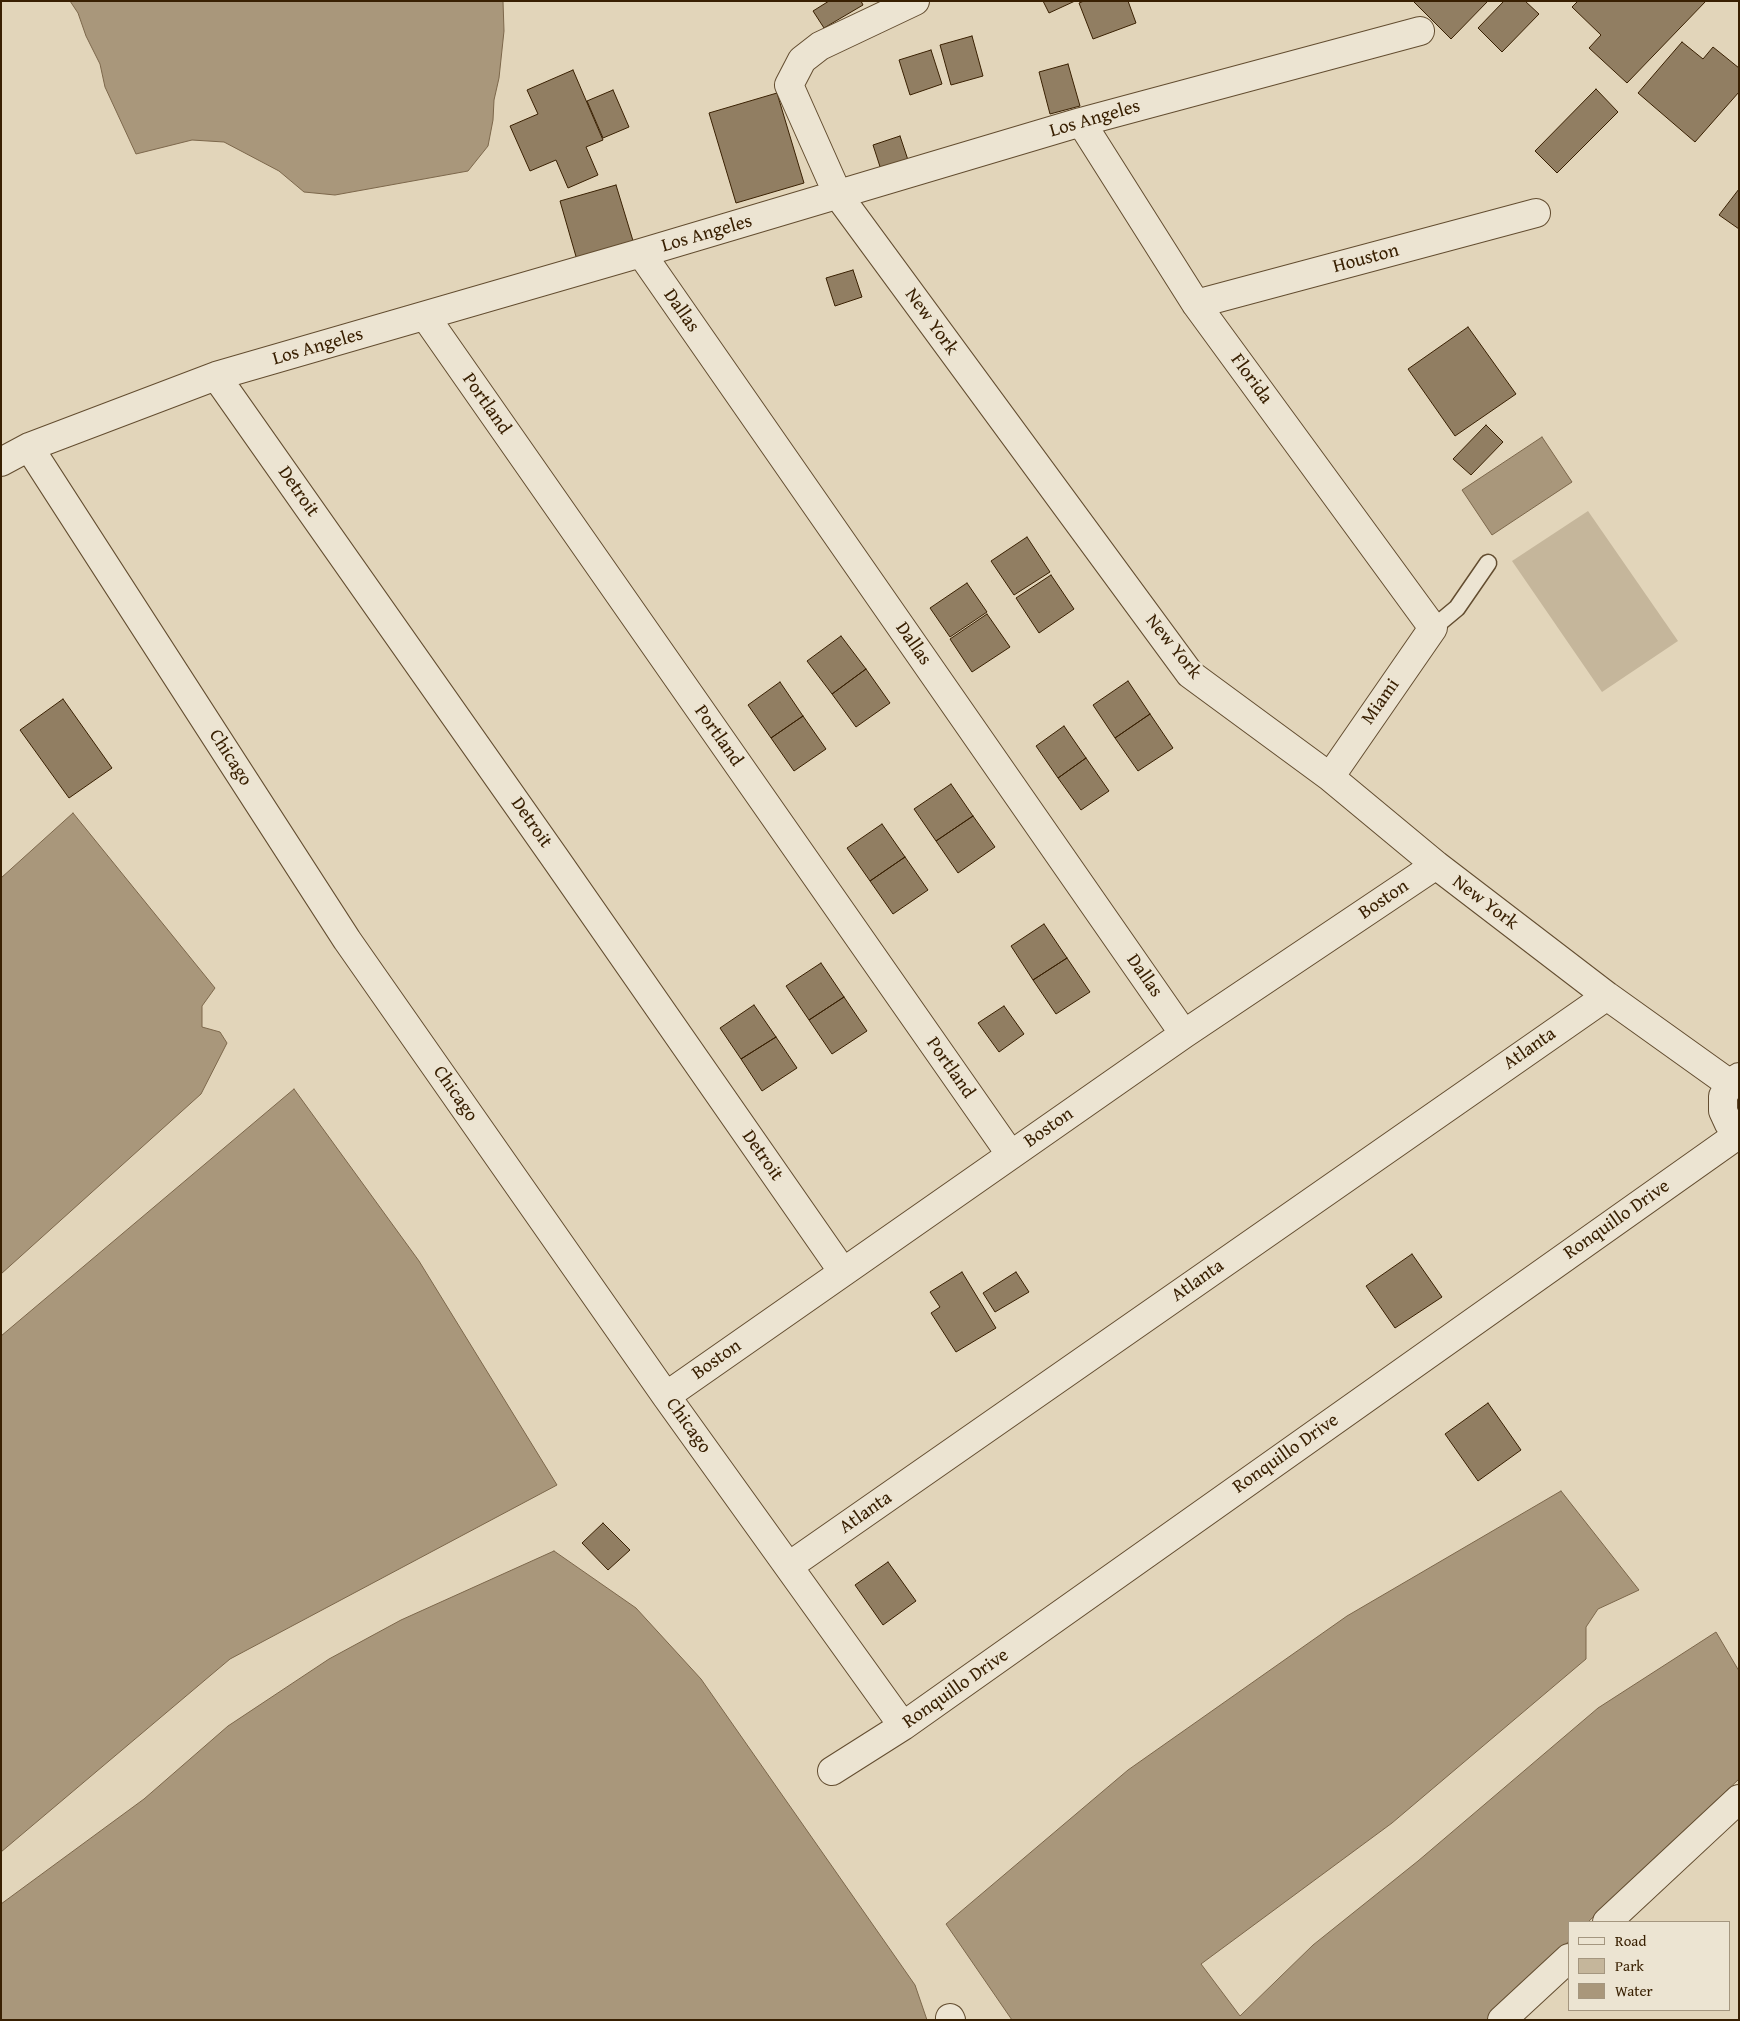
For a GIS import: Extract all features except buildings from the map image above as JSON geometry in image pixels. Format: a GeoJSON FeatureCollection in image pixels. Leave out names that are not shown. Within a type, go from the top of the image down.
{"type":"FeatureCollection","features":[{"type":"Feature","properties":{"kind":"street","name":"New York"},"geometry":{"type":"LineString","coordinates":[[915,1],[820,46],[802,60],[789,85],[838,196],[1190,674],[1330,777],[1436,865],[1607,996],[1734,1081]]}},
{"type":"Feature","properties":{"kind":"street","name":"Los Angeles"},"geometry":{"type":"LineString","coordinates":[[1,462],[30,447],[216,376],[641,254],[1081,122],[1420,31]]}},
{"type":"Feature","properties":{"kind":"street","name":"Florida"},"geometry":{"type":"LineString","coordinates":[[1081,122],[1196,304],[1433,628]]}},
{"type":"Feature","properties":{"kind":"street","name":"Houston"},"geometry":{"type":"LineString","coordinates":[[1196,304],[1536,213]]}},
{"type":"Feature","properties":{"kind":"street","name":"Dallas"},"geometry":{"type":"LineString","coordinates":[[641,254],[1184,1034]]}},
{"type":"Feature","properties":{"kind":"street","name":"Portland"},"geometry":{"type":"LineString","coordinates":[[425,316],[1011,1156]]}},
{"type":"Feature","properties":{"kind":"street","name":"Detroit"},"geometry":{"type":"LineString","coordinates":[[216,376],[843,1272]]}},
{"type":"Feature","properties":{"kind":"street","name":"Chicago"},"geometry":{"type":"LineString","coordinates":[[30,447],[348,940],[666,1396],[903,1726]]}},
{"type":"Feature","properties":{"kind":"street","name":"Miami"},"geometry":{"type":"LineString","coordinates":[[1330,777],[1433,628]]}},
{"type":"Feature","properties":{"kind":"street","name":"Boston"},"geometry":{"type":"LineString","coordinates":[[666,1396],[1184,1034],[1436,865]]}},
{"type":"Feature","properties":{"kind":"street","name":"Atlanta"},"geometry":{"type":"LineString","coordinates":[[789,1566],[1607,996]]}},
{"type":"Feature","properties":{"kind":"street","name":"Ronquillo Drive"},"geometry":{"type":"LineString","coordinates":[[832,1772],[903,1726],[1739,1133],[1729,1124],[1723,1111],[1723,1096],[1734,1081]]}},
{"type":"Feature","properties":{"kind":"street"},"geometry":{"type":"LineString","coordinates":[[1608,1921],[1739,1799]]}},
{"type":"Feature","properties":{"kind":"street"},"geometry":{"type":"LineString","coordinates":[[1502,2020],[1568,1959]]}},
{"type":"Feature","properties":{"kind":"lane"},"geometry":{"type":"LineString","coordinates":[[1433,628],[1457,608],[1488,563]]}},
{"type":"Feature","properties":{"kind":"green space"},"geometry":{"type":"Polygon","coordinates":[[[1588,511],[1678,641],[1602,692],[1512,561],[1588,511]]]}},
{"type":"Feature","properties":{"kind":"water"},"geometry":{"type":"Polygon","coordinates":[[[70,1],[503,1],[504,31],[499,78],[488,146],[468,171],[335,195],[304,192],[279,171],[224,142],[192,140],[136,154],[105,87],[100,64],[86,36],[78,13],[70,1]]]}},
{"type":"Feature","properties":{"kind":"water"},"geometry":{"type":"Polygon","coordinates":[[[1542,437],[1572,482],[1492,535],[1462,490],[1542,437]]]}},
{"type":"Feature","properties":{"kind":"water"},"geometry":{"type":"Polygon","coordinates":[[[73,813],[215,988],[202,1006],[202,1027],[220,1032],[227,1043],[201,1094],[1,1274],[1,878],[73,813]]]}},
{"type":"Feature","properties":{"kind":"water"},"geometry":{"type":"Polygon","coordinates":[[[294,1089],[419,1261],[557,1485],[230,1659],[1,1852],[1,1336],[294,1089]]]}},
{"type":"Feature","properties":{"kind":"water"},"geometry":{"type":"Polygon","coordinates":[[[1561,1491],[1639,1590],[1598,1609],[1586,1627],[1586,1659],[1392,1823],[1201,1964],[1240,2016],[1313,1945],[1418,1861],[1598,1708],[1716,1632],[1739,1671],[1739,1779],[1589,1921],[1568,1921],[1568,1942],[1486,2020],[1012,2020],[946,1924],[1128,1770],[1347,1616],[1561,1491]]]}},
{"type":"Feature","properties":{"kind":"water"},"geometry":{"type":"Polygon","coordinates":[[[554,1551],[636,1608],[701,1679],[915,1985],[927,2020],[1,2020],[1,1904],[144,1799],[228,1726],[329,1659],[401,1620],[554,1551]]]}}]}
